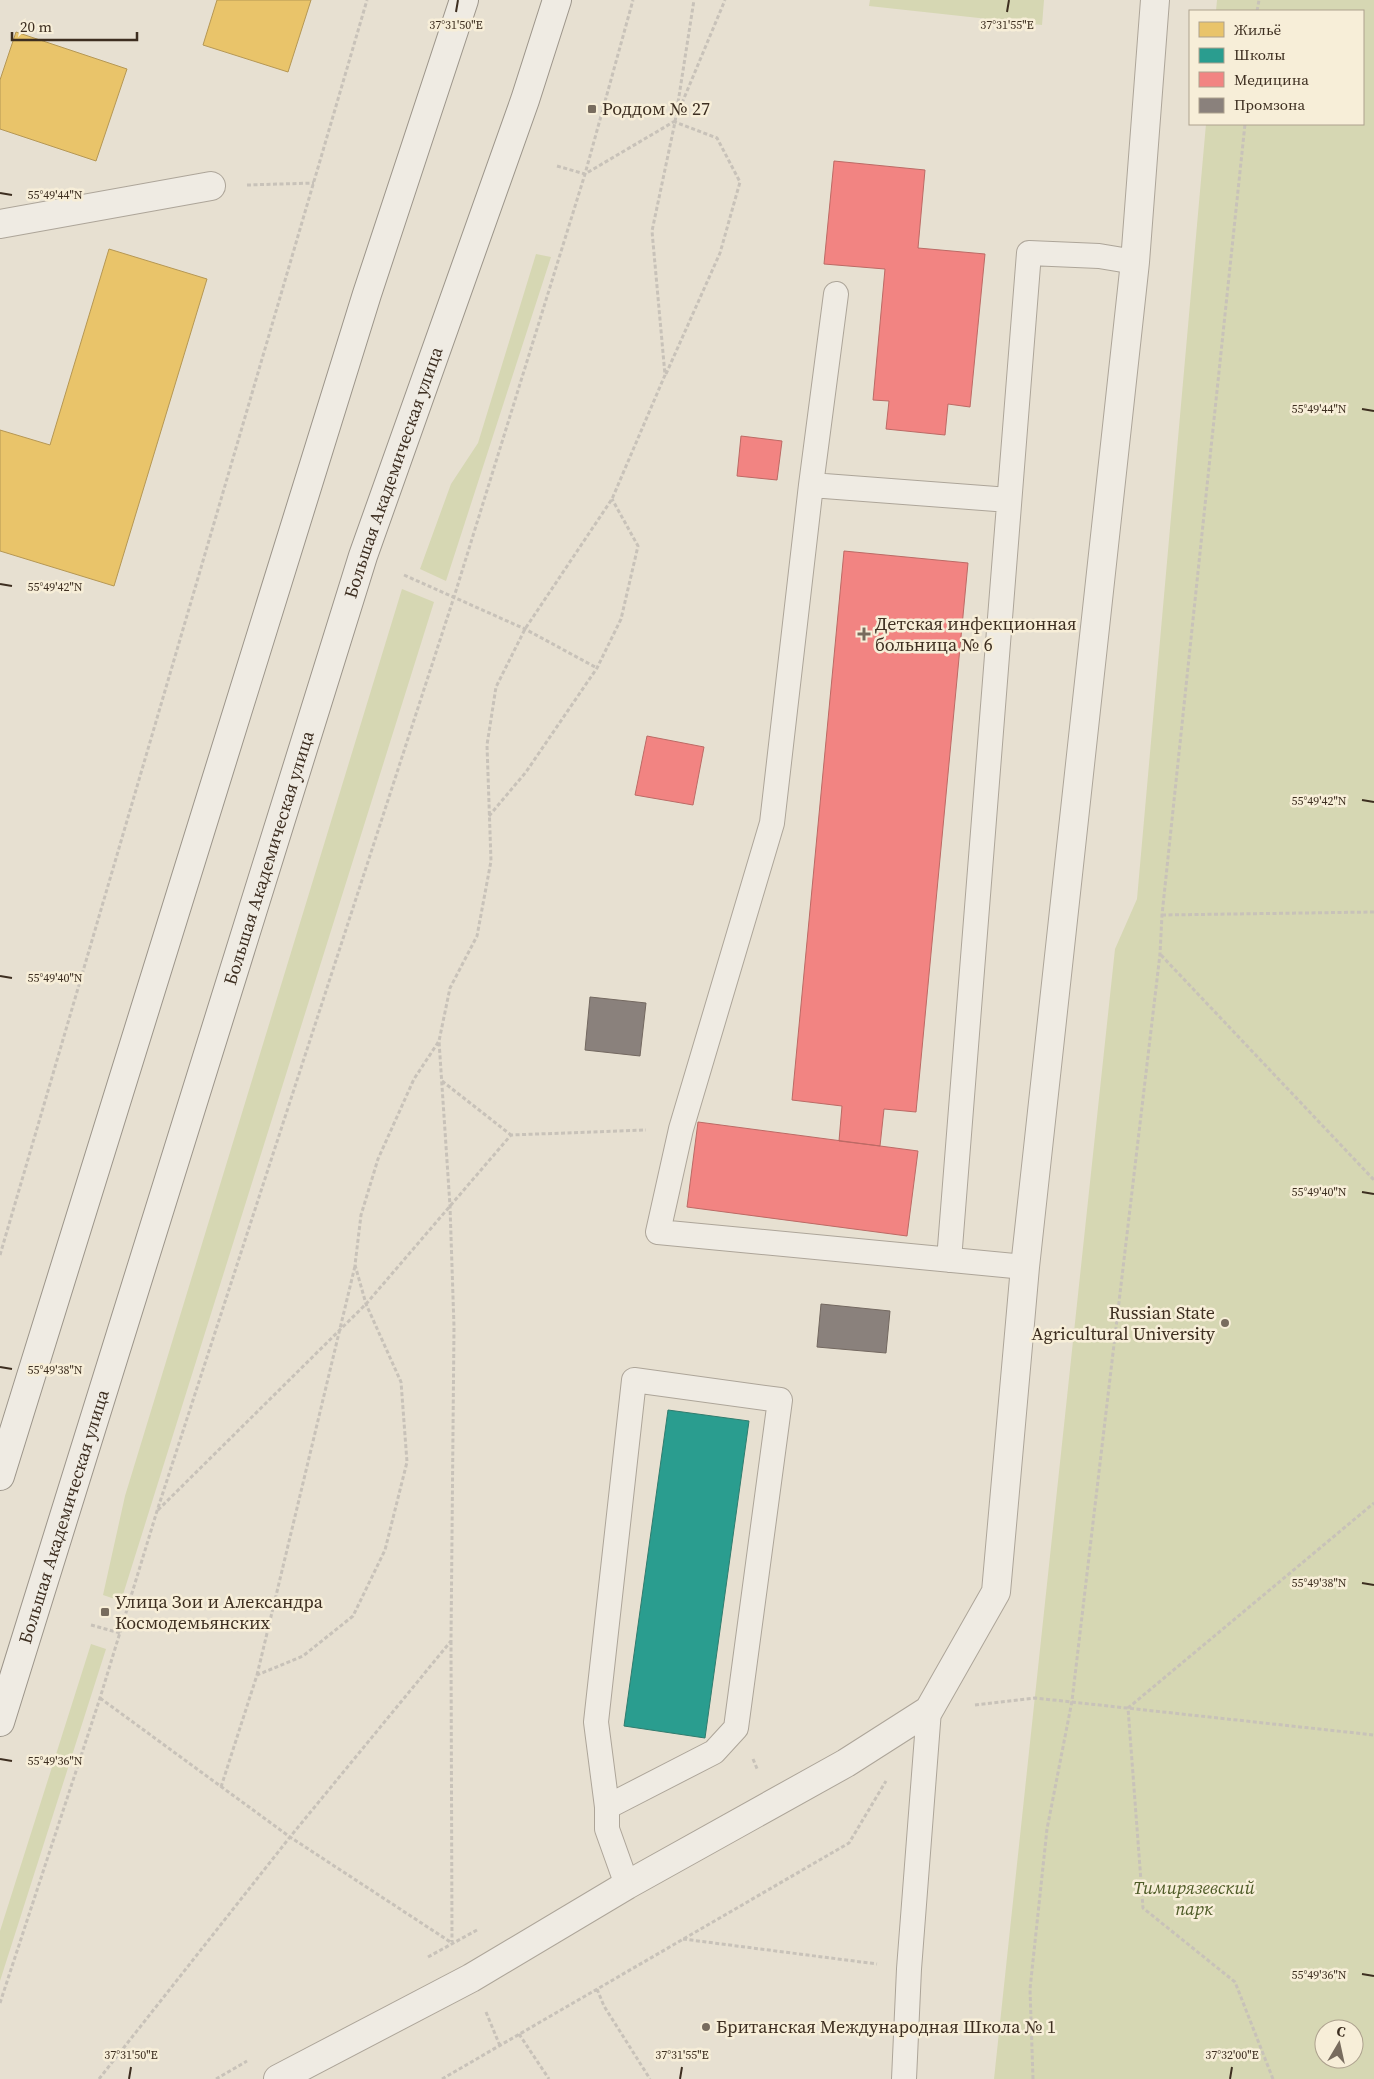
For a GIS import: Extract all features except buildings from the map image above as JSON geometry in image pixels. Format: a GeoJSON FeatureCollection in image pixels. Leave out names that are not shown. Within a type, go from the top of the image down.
{"type":"FeatureCollection","features":[{"type":"Feature","properties":{"kind":"main road"},"geometry":{"type":"LineString","coordinates":[[0,1476],[367,294],[464,0]]}},
{"type":"Feature","properties":{"kind":"main road","name":"Большая Академическая улица"},"geometry":{"type":"LineString","coordinates":[[0,1722],[363,556],[525,100],[557,0]]}},
{"type":"Feature","properties":{"kind":"main road"},"geometry":{"type":"LineString","coordinates":[[278,2079],[471,1978],[627,1885],[846,1763],[929,1710],[996,1592],[1024,1267],[1135,262],[1156,0]]}},
{"type":"Feature","properties":{"kind":"main road"},"geometry":{"type":"LineString","coordinates":[[0,224],[211,186]]}},
{"type":"Feature","properties":{"kind":"lane"},"geometry":{"type":"LineString","coordinates":[[949,1260],[1029,253],[1098,256],[1135,262]]}},
{"type":"Feature","properties":{"kind":"lane"},"geometry":{"type":"LineString","coordinates":[[836,294],[811,485],[772,823],[681,1129],[658,1232],[1024,1267]]}},
{"type":"Feature","properties":{"kind":"lane"},"geometry":{"type":"LineString","coordinates":[[811,485],[1009,500]]}},
{"type":"Feature","properties":{"kind":"lane"},"geometry":{"type":"LineString","coordinates":[[607,1807],[714,1752],[736,1728],[780,1400],[634,1380],[596,1722],[607,1807],[607,1829],[627,1885]]}},
{"type":"Feature","properties":{"kind":"lane"},"geometry":{"type":"LineString","coordinates":[[904,2079],[909,1969],[929,1710]]}},
{"type":"Feature","properties":{"kind":"path"},"geometry":{"type":"LineString","coordinates":[[0,1255],[367,0]]}},
{"type":"Feature","properties":{"kind":"path"},"geometry":{"type":"LineString","coordinates":[[0,2003],[100,1698],[157,1511],[454,597],[584,174],[632,0]]}},
{"type":"Feature","properties":{"kind":"path"},"geometry":{"type":"LineString","coordinates":[[665,375],[652,231],[674,122],[694,0]]}},
{"type":"Feature","properties":{"kind":"path"},"geometry":{"type":"LineString","coordinates":[[557,166],[584,174],[674,122],[725,0]]}},
{"type":"Feature","properties":{"kind":"path"},"geometry":{"type":"LineString","coordinates":[[471,1978],[452,1943],[451,1641],[454,1327],[450,1206],[439,1041],[450,988],[476,936],[491,861],[487,745],[496,687],[525,629],[612,499],[720,253],[740,182],[717,138],[674,122]]}},
{"type":"Feature","properties":{"kind":"path"},"geometry":{"type":"LineString","coordinates":[[1033,2079],[1030,1980],[1046,1829],[1072,1702],[1160,954],[1162,915],[1246,125]]}},
{"type":"Feature","properties":{"kind":"path"},"geometry":{"type":"LineString","coordinates":[[211,186],[314,183]]}},
{"type":"Feature","properties":{"kind":"path"},"geometry":{"type":"LineString","coordinates":[[489,816],[526,772],[597,668],[621,619],[638,546],[612,499]]}},
{"type":"Feature","properties":{"kind":"path"},"geometry":{"type":"LineString","coordinates":[[404,575],[525,629],[597,668]]}},
{"type":"Feature","properties":{"kind":"path"},"geometry":{"type":"LineString","coordinates":[[1162,915],[1374,912]]}},
{"type":"Feature","properties":{"kind":"path"},"geometry":{"type":"LineString","coordinates":[[1160,954],[1374,1180]]}},
{"type":"Feature","properties":{"kind":"path"},"geometry":{"type":"LineString","coordinates":[[221,1787],[257,1675],[355,1265],[360,1215],[378,1159],[414,1079],[439,1041]]}},
{"type":"Feature","properties":{"kind":"path"},"geometry":{"type":"LineString","coordinates":[[442,1081],[511,1135],[681,1129]]}},
{"type":"Feature","properties":{"kind":"path"},"geometry":{"type":"LineString","coordinates":[[157,1511],[366,1304],[511,1135]]}},
{"type":"Feature","properties":{"kind":"path"},"geometry":{"type":"LineString","coordinates":[[257,1675],[303,1656],[353,1616],[385,1550],[408,1462],[401,1382],[366,1304],[355,1265]]}},
{"type":"Feature","properties":{"kind":"path"},"geometry":{"type":"LineString","coordinates":[[1128,1708],[1374,1503]]}},
{"type":"Feature","properties":{"kind":"path"},"geometry":{"type":"LineString","coordinates":[[91,1625],[120,1633]]}},
{"type":"Feature","properties":{"kind":"path"},"geometry":{"type":"LineString","coordinates":[[99,2079],[290,1837],[451,1641]]}},
{"type":"Feature","properties":{"kind":"path"},"geometry":{"type":"LineString","coordinates":[[100,1698],[290,1837],[452,1943]]}},
{"type":"Feature","properties":{"kind":"path"},"geometry":{"type":"LineString","coordinates":[[929,1710],[1035,1698],[1374,1735]]}},
{"type":"Feature","properties":{"kind":"path"},"geometry":{"type":"LineString","coordinates":[[1128,1708],[1143,1908],[1235,1982],[1274,2079]]}},
{"type":"Feature","properties":{"kind":"path"},"geometry":{"type":"LineString","coordinates":[[442,2079],[849,1843],[889,1776]]}},
{"type":"Feature","properties":{"kind":"path"},"geometry":{"type":"LineString","coordinates":[[682,1939],[909,1969]]}},
{"type":"Feature","properties":{"kind":"path"},"geometry":{"type":"LineString","coordinates":[[597,1989],[604,2006],[650,2079]]}},
{"type":"Feature","properties":{"kind":"path"},"geometry":{"type":"LineString","coordinates":[[519,2034],[549,2079]]}},
{"type":"Feature","properties":{"kind":"green space"},"geometry":{"type":"Polygon","coordinates":[[[870,0],[1044,0],[1042,25],[869,6],[870,0]]]}},
{"type":"Feature","properties":{"kind":"green space","name":"Тимирязевский парк"},"geometry":{"type":"Polygon","coordinates":[[[1217,0],[1374,0],[1374,2079],[994,2079],[1115,949],[1137,899],[1206,125],[1364,125],[1364,10],[1216,10],[1217,0]]]}},
{"type":"Feature","properties":{"kind":"green space"},"geometry":{"type":"Polygon","coordinates":[[[536,254],[551,257],[446,581],[420,569],[451,484],[478,443],[536,254]]]}},
{"type":"Feature","properties":{"kind":"green space"},"geometry":{"type":"Polygon","coordinates":[[[402,589],[434,602],[121,1601],[103,1595],[125,1496],[402,589]]]}},
{"type":"Feature","properties":{"kind":"green space"},"geometry":{"type":"Polygon","coordinates":[[[91,1644],[106,1649],[0,1981],[0,1931],[91,1644]]]}},
{"type":"Feature","properties":{"kind":"place","name":"Роддом № 27"},"geometry":{"type":"Point","coordinates":[592,109]}},
{"type":"Feature","properties":{"kind":"place","name":"Детская инфекционная больница № 6"},"geometry":{"type":"Point","coordinates":[864,634]}},
{"type":"Feature","properties":{"kind":"place","name":"Russian State Agricultural University"},"geometry":{"type":"Point","coordinates":[1225,1323]}},
{"type":"Feature","properties":{"kind":"place","name":"Улица Зои и Александра Космодемьянских"},"geometry":{"type":"Point","coordinates":[105,1612]}},
{"type":"Feature","properties":{"kind":"place","name":"Британская Международная Школа № 1"},"geometry":{"type":"Point","coordinates":[706,2027]}}]}
